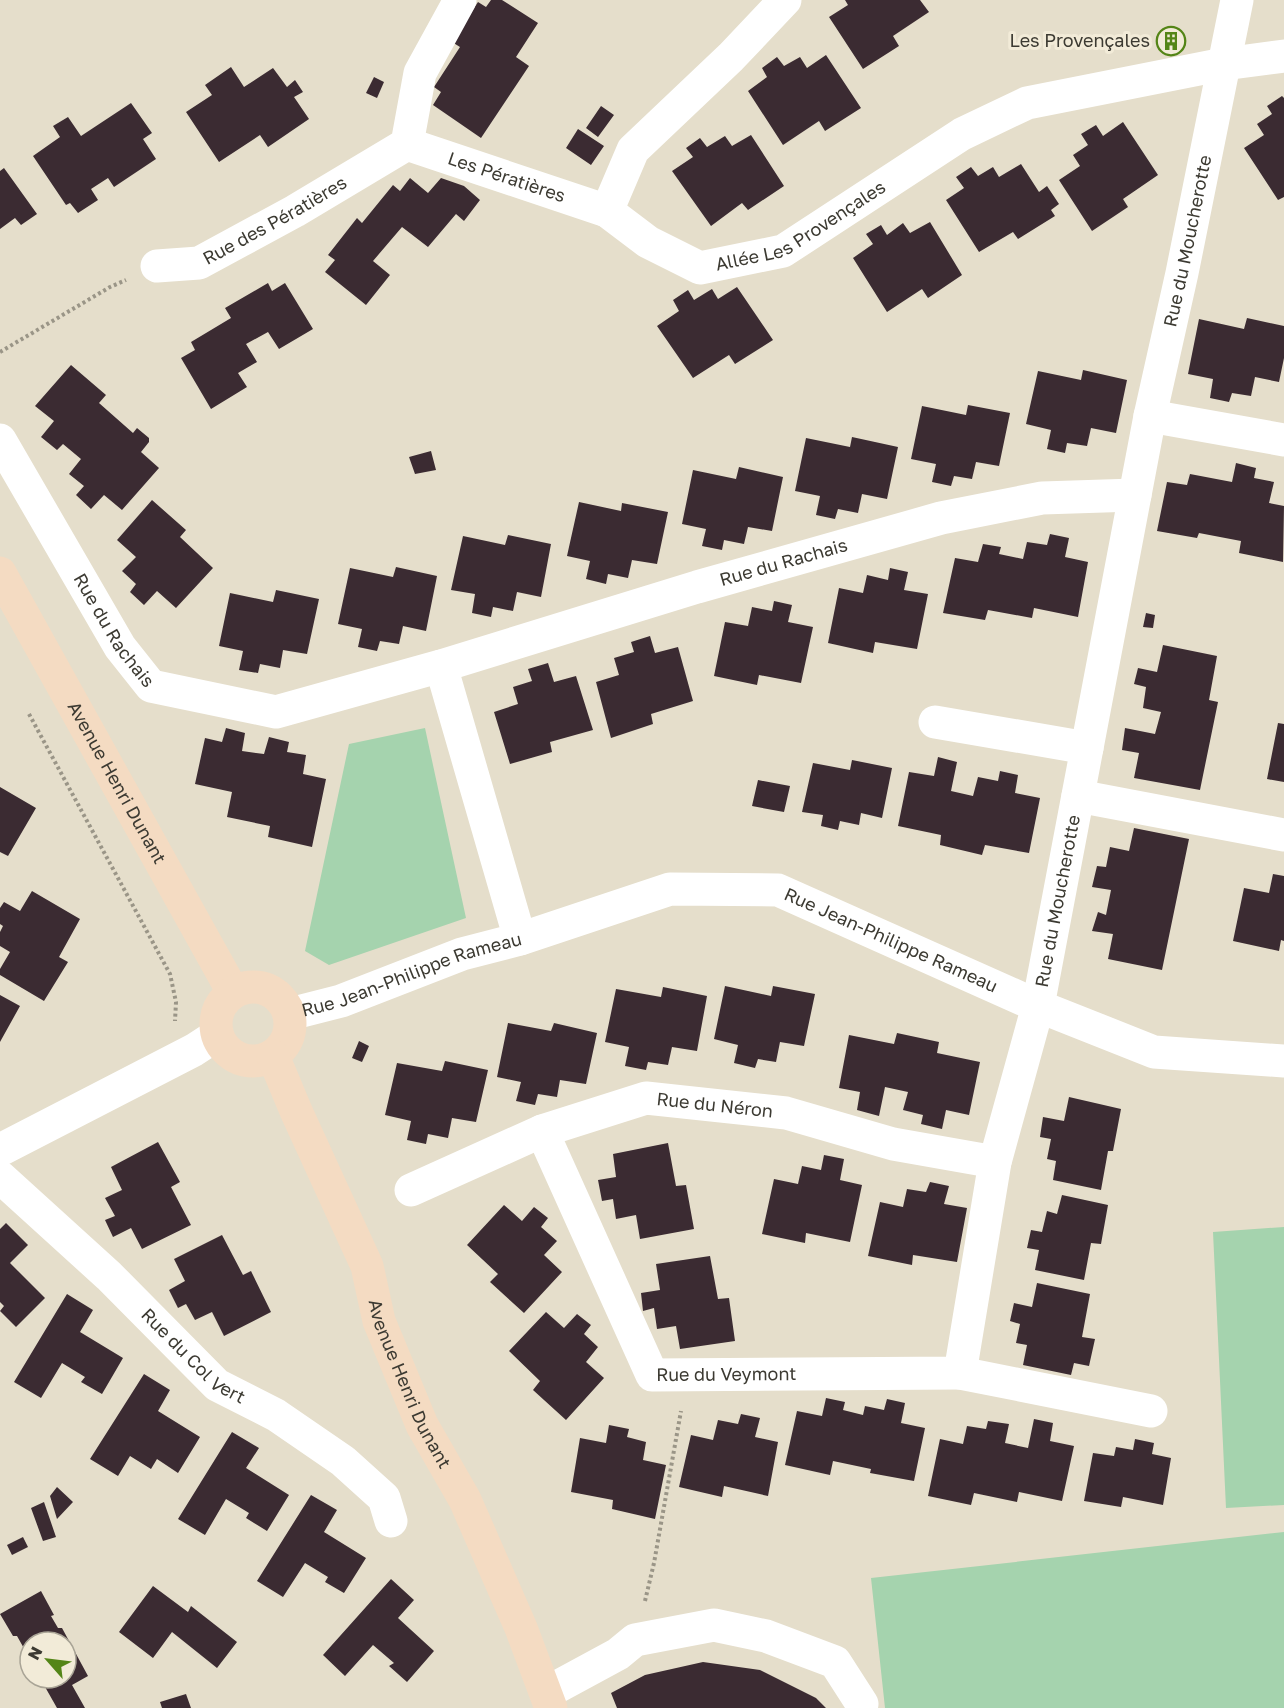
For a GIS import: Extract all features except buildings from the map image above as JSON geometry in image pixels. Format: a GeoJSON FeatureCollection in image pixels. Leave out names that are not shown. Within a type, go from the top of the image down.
{"type":"FeatureCollection","features":[{"type":"Feature","properties":{"kind":"main road","name":"Avenue Henri Dunant"},"geometry":{"type":"LineString","coordinates":[[0,573],[233,992]]}},
{"type":"Feature","properties":{"kind":"main road"},"geometry":{"type":"LineString","coordinates":[[245,987],[266,988],[285,1003],[290,1014],[291,1028],[287,1040],[273,1056],[257,1062],[241,1060],[229,1053],[217,1035],[217,1014],[223,1001],[233,992],[245,987]]}},
{"type":"Feature","properties":{"kind":"main road","name":"Avenue Henri Dunant"},"geometry":{"type":"LineString","coordinates":[[273,1056],[368,1266],[379,1321],[422,1425],[465,1500],[521,1628],[549,1701]]}},
{"type":"Feature","properties":{"kind":"street"},"geometry":{"type":"LineString","coordinates":[[407,144],[420,74],[460,0]]}},
{"type":"Feature","properties":{"kind":"street"},"geometry":{"type":"LineString","coordinates":[[607,212],[633,150],[731,57],[785,0]]}},
{"type":"Feature","properties":{"kind":"street"},"geometry":{"type":"LineString","coordinates":[[1224,64],[1237,0]]}},
{"type":"Feature","properties":{"kind":"street","name":"Allée Les Provençales"},"geometry":{"type":"LineString","coordinates":[[607,212],[648,242],[699,268],[783,251],[962,134],[1027,103],[1224,64],[1284,56]]}},
{"type":"Feature","properties":{"kind":"street","name":"Rue du Moucherotte"},"geometry":{"type":"LineString","coordinates":[[1038,1006],[1150,416],[1182,273],[1224,64]]}},
{"type":"Feature","properties":{"kind":"street","name":"Les Pératières"},"geometry":{"type":"LineString","coordinates":[[407,144],[607,212]]}},
{"type":"Feature","properties":{"kind":"street","name":"Rue des Pératières"},"geometry":{"type":"LineString","coordinates":[[157,266],[199,263],[295,211],[407,144]]}},
{"type":"Feature","properties":{"kind":"street"},"geometry":{"type":"LineString","coordinates":[[1150,416],[1284,440]]}},
{"type":"Feature","properties":{"kind":"street","name":"Rue du Rachais"},"geometry":{"type":"LineString","coordinates":[[0,440],[120,647],[151,686],[276,712],[441,666],[697,587],[941,518],[1042,498],[1135,495]]}},
{"type":"Feature","properties":{"kind":"street"},"geometry":{"type":"LineString","coordinates":[[441,666],[520,939]]}},
{"type":"Feature","properties":{"kind":"street"},"geometry":{"type":"LineString","coordinates":[[935,722],[1087,748]]}},
{"type":"Feature","properties":{"kind":"street","name":"Rue du Moucherotte"},"geometry":{"type":"LineString","coordinates":[[1078,796],[1284,835]]}},
{"type":"Feature","properties":{"kind":"street","name":"Rue Jean-Philippe Rameau"},"geometry":{"type":"LineString","coordinates":[[290,1014],[341,1001],[462,954],[520,939],[670,889],[778,890],[1038,1006],[1154,1052],[1284,1061]]}},
{"type":"Feature","properties":{"kind":"street"},"geometry":{"type":"LineString","coordinates":[[960,1372],[995,1162],[1038,1006]]}},
{"type":"Feature","properties":{"kind":"street"},"geometry":{"type":"LineString","coordinates":[[0,1150],[194,1050],[217,1035]]}},
{"type":"Feature","properties":{"kind":"street","name":"Rue du Néron"},"geometry":{"type":"LineString","coordinates":[[411,1190],[542,1131],[646,1098],[786,1113],[893,1144],[995,1162]]}},
{"type":"Feature","properties":{"kind":"street","name":"Rue du Veymont"},"geometry":{"type":"LineString","coordinates":[[542,1131],[652,1375],[960,1372],[1151,1411]]}},
{"type":"Feature","properties":{"kind":"street","name":"Rue du Col Vert"},"geometry":{"type":"LineString","coordinates":[[0,1177],[108,1276],[217,1385],[276,1415],[343,1461],[384,1498],[391,1521]]}},
{"type":"Feature","properties":{"kind":"street"},"geometry":{"type":"LineString","coordinates":[[549,1701],[635,1640],[714,1625],[766,1636],[834,1662],[862,1704]]}},
{"type":"Feature","properties":{"kind":"path"},"geometry":{"type":"LineString","coordinates":[[0,352],[110,287],[157,266]]}},
{"type":"Feature","properties":{"kind":"path"},"geometry":{"type":"LineString","coordinates":[[29,714],[170,974],[176,1002]]}},
{"type":"Feature","properties":{"kind":"path"},"geometry":{"type":"LineString","coordinates":[[635,1640],[654,1563],[678,1435],[685,1374]]}},
{"type":"Feature","properties":{"kind":"green space"},"geometry":{"type":"Polygon","coordinates":[[[425,728],[466,918],[329,965],[305,951],[349,744],[425,728]]]}},
{"type":"Feature","properties":{"kind":"green space"},"geometry":{"type":"Polygon","coordinates":[[[1284,1227],[1284,1505],[1226,1508],[1213,1232],[1284,1227]]]}},
{"type":"Feature","properties":{"kind":"green space"},"geometry":{"type":"Polygon","coordinates":[[[1284,1532],[1284,1708],[885,1708],[871,1578],[1284,1532]]]}},
{"type":"Feature","properties":{"kind":"place","name":"Les Provençales"},"geometry":{"type":"Point","coordinates":[1171,41]}}]}
